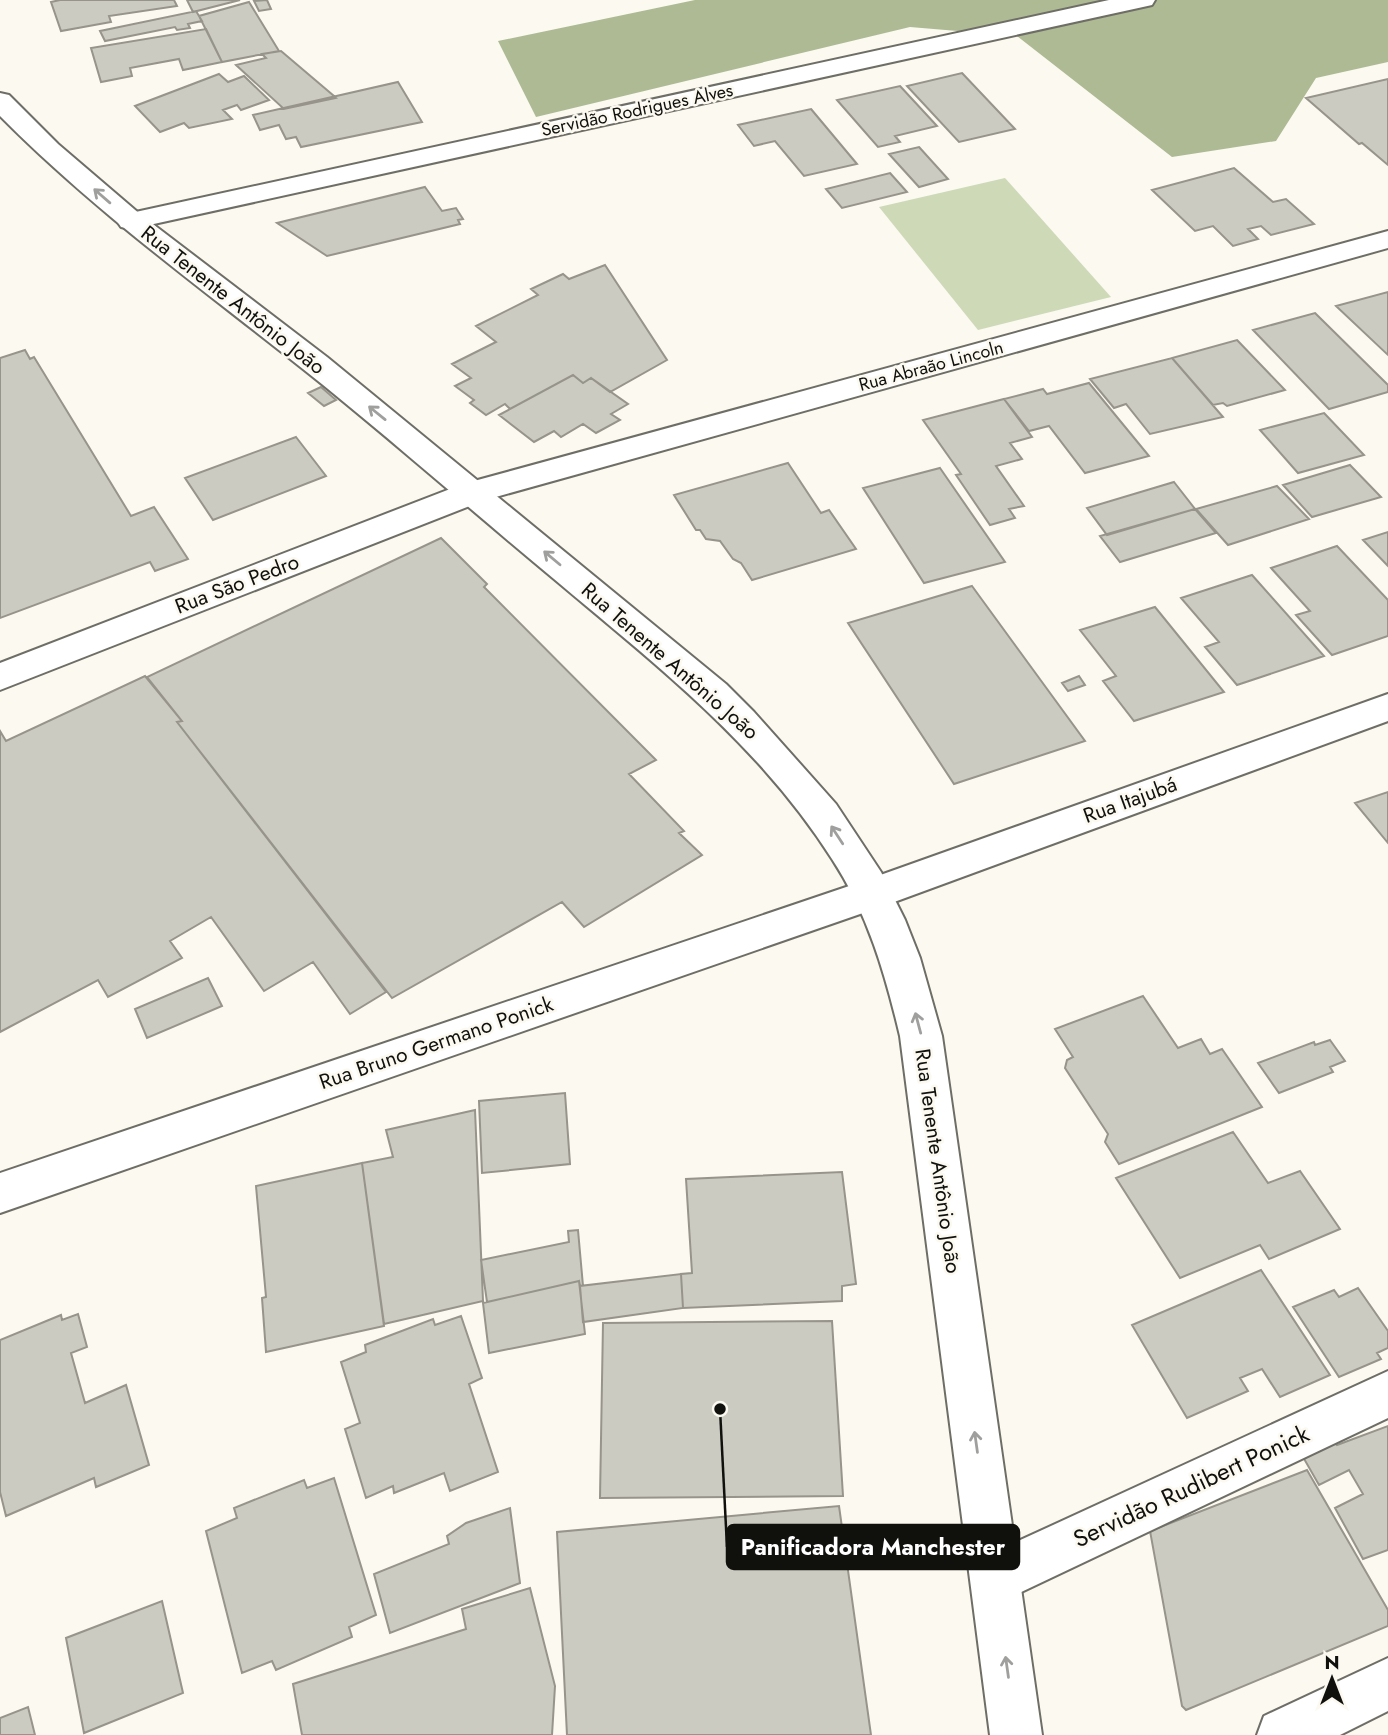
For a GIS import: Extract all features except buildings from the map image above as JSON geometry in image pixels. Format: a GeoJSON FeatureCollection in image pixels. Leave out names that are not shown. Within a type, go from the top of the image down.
{"type":"FeatureCollection","features":[{"type":"Feature","properties":{"kind":"street","name":"Servidão Rodrigues Alves"},"geometry":{"type":"LineString","coordinates":[[131,221],[1143,0]]}},
{"type":"Feature","properties":{"kind":"street","name":"Rua Tenente Antônio João"},"geometry":{"type":"LineString","coordinates":[[0,101],[49,150],[131,221],[316,363],[713,693],[773,752],[836,832],[872,894],[900,957],[921,1035],[1016,1735]]}},
{"type":"Feature","properties":{"kind":"street","name":"Rua Abraão Lincoln"},"geometry":{"type":"LineString","coordinates":[[474,492],[1388,239]]}},
{"type":"Feature","properties":{"kind":"street","name":"Rua São Pedro"},"geometry":{"type":"LineString","coordinates":[[0,677],[474,492]]}},
{"type":"Feature","properties":{"kind":"street","name":"Rua Itajubá"},"geometry":{"type":"LineString","coordinates":[[872,894],[1388,707]]}},
{"type":"Feature","properties":{"kind":"street","name":"Rua Bruno Germano Ponick"},"geometry":{"type":"LineString","coordinates":[[0,1193],[872,894]]}},
{"type":"Feature","properties":{"kind":"street","name":"Servidão Rudibert Ponick"},"geometry":{"type":"LineString","coordinates":[[995,1578],[1388,1394]]}},
{"type":"Feature","properties":{"kind":"street"},"geometry":{"type":"LineString","coordinates":[[1283,1735],[1388,1684]]}},
{"type":"Feature","properties":{"kind":"green space"},"geometry":{"type":"Polygon","coordinates":[[[695,0],[1388,0],[1388,62],[1316,78],[1276,141],[1172,157],[1017,36],[910,27],[536,117],[498,41],[695,0]]]}},
{"type":"Feature","properties":{"kind":"green space"},"geometry":{"type":"Polygon","coordinates":[[[1005,178],[1111,297],[978,330],[879,207],[1005,178]]]}},
{"type":"Feature","properties":{"kind":"place","name":"Panificadora Manchester"},"geometry":{"type":"Point","coordinates":[720,1409]}}]}
